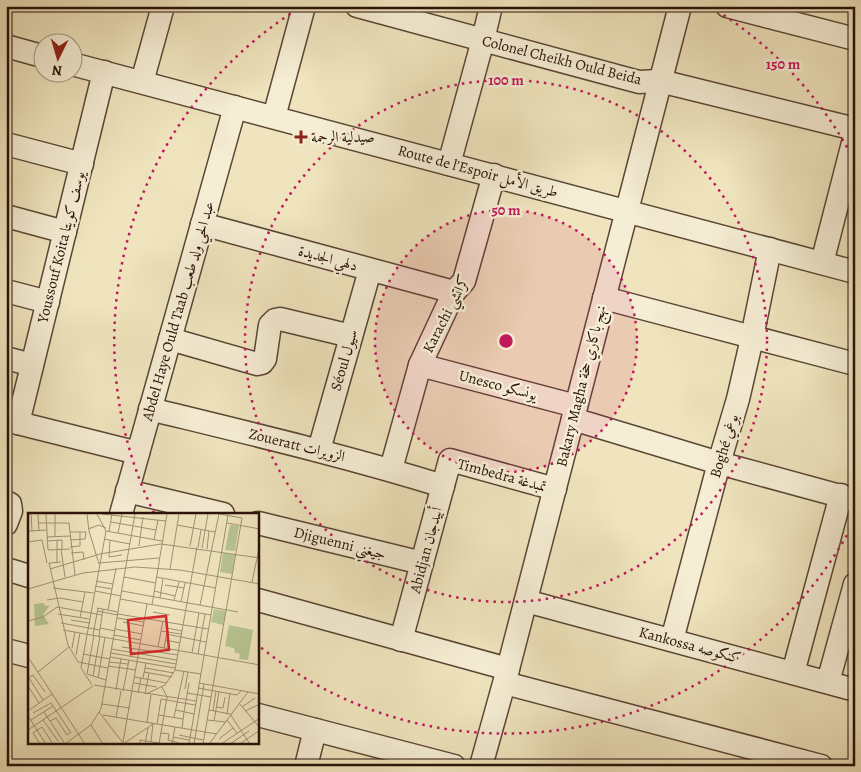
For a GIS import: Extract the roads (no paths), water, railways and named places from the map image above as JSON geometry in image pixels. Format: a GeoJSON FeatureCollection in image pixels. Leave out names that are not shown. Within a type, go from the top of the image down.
{"type":"FeatureCollection","features":[{"type":"Feature","properties":{"kind":"street"},"geometry":{"type":"LineString","coordinates":[[142,82],[164,6]]}},
{"type":"Feature","properties":{"kind":"street"},"geometry":{"type":"LineString","coordinates":[[274,117],[304,6]]}},
{"type":"Feature","properties":{"kind":"street","name":"Colonel Cheikh Ould Beida"},"geometry":{"type":"LineString","coordinates":[[357,6],[639,82],[660,81],[855,129]]}},
{"type":"Feature","properties":{"kind":"street"},"geometry":{"type":"LineString","coordinates":[[449,164],[491,6]]}},
{"type":"Feature","properties":{"kind":"street","name":"Bakary Magha نهج باكاري حخة"},"geometry":{"type":"LineString","coordinates":[[481,766],[526,601],[680,6]]}},
{"type":"Feature","properties":{"kind":"street"},"geometry":{"type":"LineString","coordinates":[[727,6],[855,39]]}},
{"type":"Feature","properties":{"kind":"street"},"geometry":{"type":"LineString","coordinates":[[6,46],[32,53]]}},
{"type":"Feature","properties":{"kind":"street","name":"Route de l’Espoir طريق الأمل"},"geometry":{"type":"LineString","coordinates":[[82,66],[855,272]]}},
{"type":"Feature","properties":{"kind":"street","name":"Youssouf Koita يوسف كويتا"},"geometry":{"type":"LineString","coordinates":[[12,421],[32,365],[104,72]]}},
{"type":"Feature","properties":{"kind":"street","name":"Abdel Haye Ould Taab عبد الحي ولد طعب"},"geometry":{"type":"LineString","coordinates":[[121,513],[234,107]]}},
{"type":"Feature","properties":{"kind":"street"},"geometry":{"type":"LineString","coordinates":[[822,263],[855,135]]}},
{"type":"Feature","properties":{"kind":"street"},"geometry":{"type":"LineString","coordinates":[[6,144],[82,164]]}},
{"type":"Feature","properties":{"kind":"street","name":"Karachi كراتشي"},"geometry":{"type":"LineString","coordinates":[[390,469],[420,365],[454,292],[464,281],[494,175]]}},
{"type":"Feature","properties":{"kind":"street"},"geometry":{"type":"LineString","coordinates":[[6,216],[65,232]]}},
{"type":"Feature","properties":{"kind":"street","name":"دلهي الجديدة"},"geometry":{"type":"LineString","coordinates":[[202,224],[454,292]]}},
{"type":"Feature","properties":{"kind":"street","name":"Boghé بوغي"},"geometry":{"type":"LineString","coordinates":[[672,640],[738,399],[770,250]]}},
{"type":"Feature","properties":{"kind":"street","name":"Séoul سيول"},"geometry":{"type":"LineString","coordinates":[[319,450],[370,270]]}},
{"type":"Feature","properties":{"kind":"street"},"geometry":{"type":"LineString","coordinates":[[6,291],[48,302]]}},
{"type":"Feature","properties":{"kind":"street"},"geometry":{"type":"LineString","coordinates":[[604,298],[855,364]]}},
{"type":"Feature","properties":{"kind":"street"},"geometry":{"type":"LineString","coordinates":[[170,339],[257,364],[262,363],[265,359],[270,325],[275,320],[280,319],[351,336]]}},
{"type":"Feature","properties":{"kind":"street"},"geometry":{"type":"LineString","coordinates":[[6,358],[32,365]]}},
{"type":"Feature","properties":{"kind":"street","name":"Unesco يونسكو"},"geometry":{"type":"LineString","coordinates":[[420,365],[575,412],[719,463],[848,498]]}},
{"type":"Feature","properties":{"kind":"street","name":"Zoueratt الزويرات"},"geometry":{"type":"LineString","coordinates":[[150,409],[319,450],[390,469],[443,486]]}},
{"type":"Feature","properties":{"kind":"street"},"geometry":{"type":"LineString","coordinates":[[12,421],[138,453]]}},
{"type":"Feature","properties":{"kind":"street","name":"Timbedra تمبدغة"},"geometry":{"type":"LineString","coordinates":[[450,460],[555,489]]}},
{"type":"Feature","properties":{"kind":"street","name":"Abidjan أبيدجان"},"geometry":{"type":"LineString","coordinates":[[401,640],[450,460]]}},
{"type":"Feature","properties":{"kind":"street"},"geometry":{"type":"LineString","coordinates":[[127,491],[212,513]]}},
{"type":"Feature","properties":{"kind":"street"},"geometry":{"type":"LineString","coordinates":[[793,673],[848,498]]}},
{"type":"Feature","properties":{"kind":"street"},"geometry":{"type":"LineString","coordinates":[[6,502],[10,504],[11,511],[6,524]]}},
{"type":"Feature","properties":{"kind":"street","name":"Djiguenni جيغني"},"geometry":{"type":"LineString","coordinates":[[259,523],[422,563]]}},
{"type":"Feature","properties":{"kind":"street"},"geometry":{"type":"LineString","coordinates":[[6,569],[28,576]]}},
{"type":"Feature","properties":{"kind":"street"},"geometry":{"type":"LineString","coordinates":[[828,682],[855,584]]}},
{"type":"Feature","properties":{"kind":"street"},"geometry":{"type":"LineString","coordinates":[[259,600],[401,640],[506,676],[821,766]]}},
{"type":"Feature","properties":{"kind":"street","name":"Kankossa كنكوصه"},"geometry":{"type":"LineString","coordinates":[[526,601],[855,690]]}},
{"type":"Feature","properties":{"kind":"street"},"geometry":{"type":"LineString","coordinates":[[6,650],[28,656]]}},
{"type":"Feature","properties":{"kind":"street"},"geometry":{"type":"LineString","coordinates":[[259,715],[454,766]]}},
{"type":"Feature","properties":{"kind":"street"},"geometry":{"type":"LineString","coordinates":[[306,766],[315,730]]}},
{"type":"Feature","properties":{"kind":"place","name":"صيدلية الرحمة"},"geometry":{"type":"Point","coordinates":[301,137]}}]}
